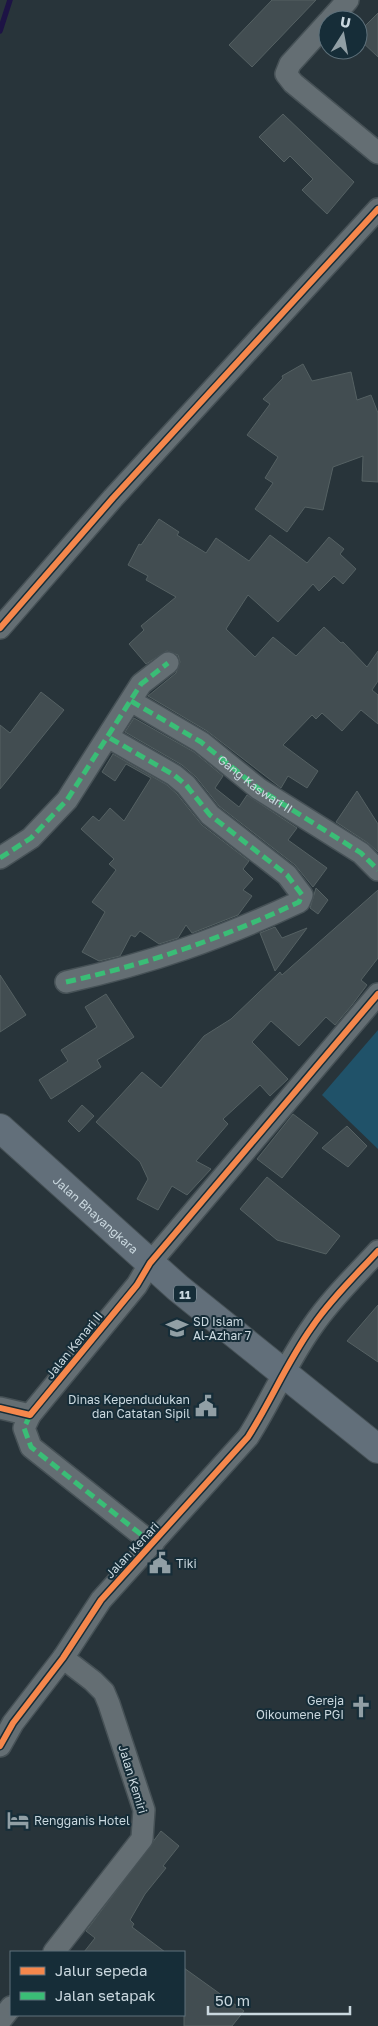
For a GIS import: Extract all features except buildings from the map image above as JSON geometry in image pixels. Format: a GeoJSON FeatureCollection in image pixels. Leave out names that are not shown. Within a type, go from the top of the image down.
{"type":"FeatureCollection","features":[{"type":"Feature","properties":{"kind":"highway","name":"Jalan Bhayangkara"},"geometry":{"type":"LineString","coordinates":[[0,1128],[178,1288],[378,1449]]}},
{"type":"Feature","properties":{"kind":"street"},"geometry":{"type":"LineString","coordinates":[[339,10],[348,0]]}},
{"type":"Feature","properties":{"kind":"street"},"geometry":{"type":"LineString","coordinates":[[318,33],[290,64],[286,74],[293,83],[378,153]]}},
{"type":"Feature","properties":{"kind":"street"},"geometry":{"type":"LineString","coordinates":[[0,628],[113,498],[378,209]]}},
{"type":"Feature","properties":{"kind":"street"},"geometry":{"type":"LineString","coordinates":[[0,858],[31,838],[67,800],[146,678],[168,663]]}},
{"type":"Feature","properties":{"kind":"street","name":"Gang Kaswari II"},"geometry":{"type":"LineString","coordinates":[[131,701],[200,742],[259,789],[362,853],[378,870]]}},
{"type":"Feature","properties":{"kind":"street"},"geometry":{"type":"LineString","coordinates":[[66,982],[140,965],[212,940],[299,902],[302,898],[302,894],[291,879],[210,815],[186,785],[174,775],[108,737]]}},
{"type":"Feature","properties":{"kind":"street","name":"Jalan Kenari II"},"geometry":{"type":"LineString","coordinates":[[30,1415],[137,1285],[150,1263],[378,994]]}},
{"type":"Feature","properties":{"kind":"street","name":"Jalan Kenari"},"geometry":{"type":"LineString","coordinates":[[0,1746],[13,1723],[63,1658],[101,1600],[248,1437],[313,1325],[378,1251]]}},
{"type":"Feature","properties":{"kind":"street"},"geometry":{"type":"LineString","coordinates":[[0,1408],[30,1415],[24,1428],[31,1447],[153,1544]]}},
{"type":"Feature","properties":{"kind":"street","name":"Jalan Kemiri"},"geometry":{"type":"LineString","coordinates":[[55,1951],[142,1839],[145,1818],[141,1797],[104,1692],[63,1658]]}},
{"type":"Feature","properties":{"kind":"shaded area"},"geometry":{"type":"Polygon","coordinates":[[[378,1030],[378,1149],[322,1095],[378,1030]]]}},
{"type":"Feature","properties":{"kind":"waterway"},"geometry":{"type":"LineString","coordinates":[[0,31],[10,0]]}},
{"type":"Feature","properties":{"kind":"marked path"},"geometry":{"type":"LineString","coordinates":[[0,858],[31,838],[67,800],[141,684],[168,663]]}},
{"type":"Feature","properties":{"kind":"marked path"},"geometry":{"type":"LineString","coordinates":[[131,701],[201,742],[259,789],[361,853],[378,870]]}},
{"type":"Feature","properties":{"kind":"marked path"},"geometry":{"type":"LineString","coordinates":[[66,982],[127,967],[213,939],[299,902],[302,895],[287,875],[210,815],[186,785],[174,775],[108,737]]}},
{"type":"Feature","properties":{"kind":"marked path"},"geometry":{"type":"LineString","coordinates":[[30,1415],[24,1428],[31,1447],[153,1544]]}},
{"type":"Feature","properties":{"kind":"cycle path"},"geometry":{"type":"LineString","coordinates":[[0,628],[113,498],[378,209]]}},
{"type":"Feature","properties":{"kind":"cycle path"},"geometry":{"type":"LineString","coordinates":[[0,1408],[30,1415],[137,1285],[150,1263],[378,994]]}},
{"type":"Feature","properties":{"kind":"cycle path"},"geometry":{"type":"LineString","coordinates":[[0,1746],[13,1723],[63,1658],[101,1600],[248,1437],[312,1327],[335,1297],[378,1251]]}},
{"type":"Feature","properties":{"kind":"place","name":"SD Islam Al-Azhar 7"},"geometry":{"type":"Point","coordinates":[177,1328]}},
{"type":"Feature","properties":{"kind":"place","name":"Dinas Kependudukan dan Catatan Sipil"},"geometry":{"type":"Point","coordinates":[206,1406]}},
{"type":"Feature","properties":{"kind":"place","name":"Tiki"},"geometry":{"type":"Point","coordinates":[160,1563]}},
{"type":"Feature","properties":{"kind":"place","name":"Gereja Oikoumene PGI"},"geometry":{"type":"Point","coordinates":[361,1707]}},
{"type":"Feature","properties":{"kind":"place","name":"Rengganis Hotel"},"geometry":{"type":"Point","coordinates":[18,1820]}}]}
